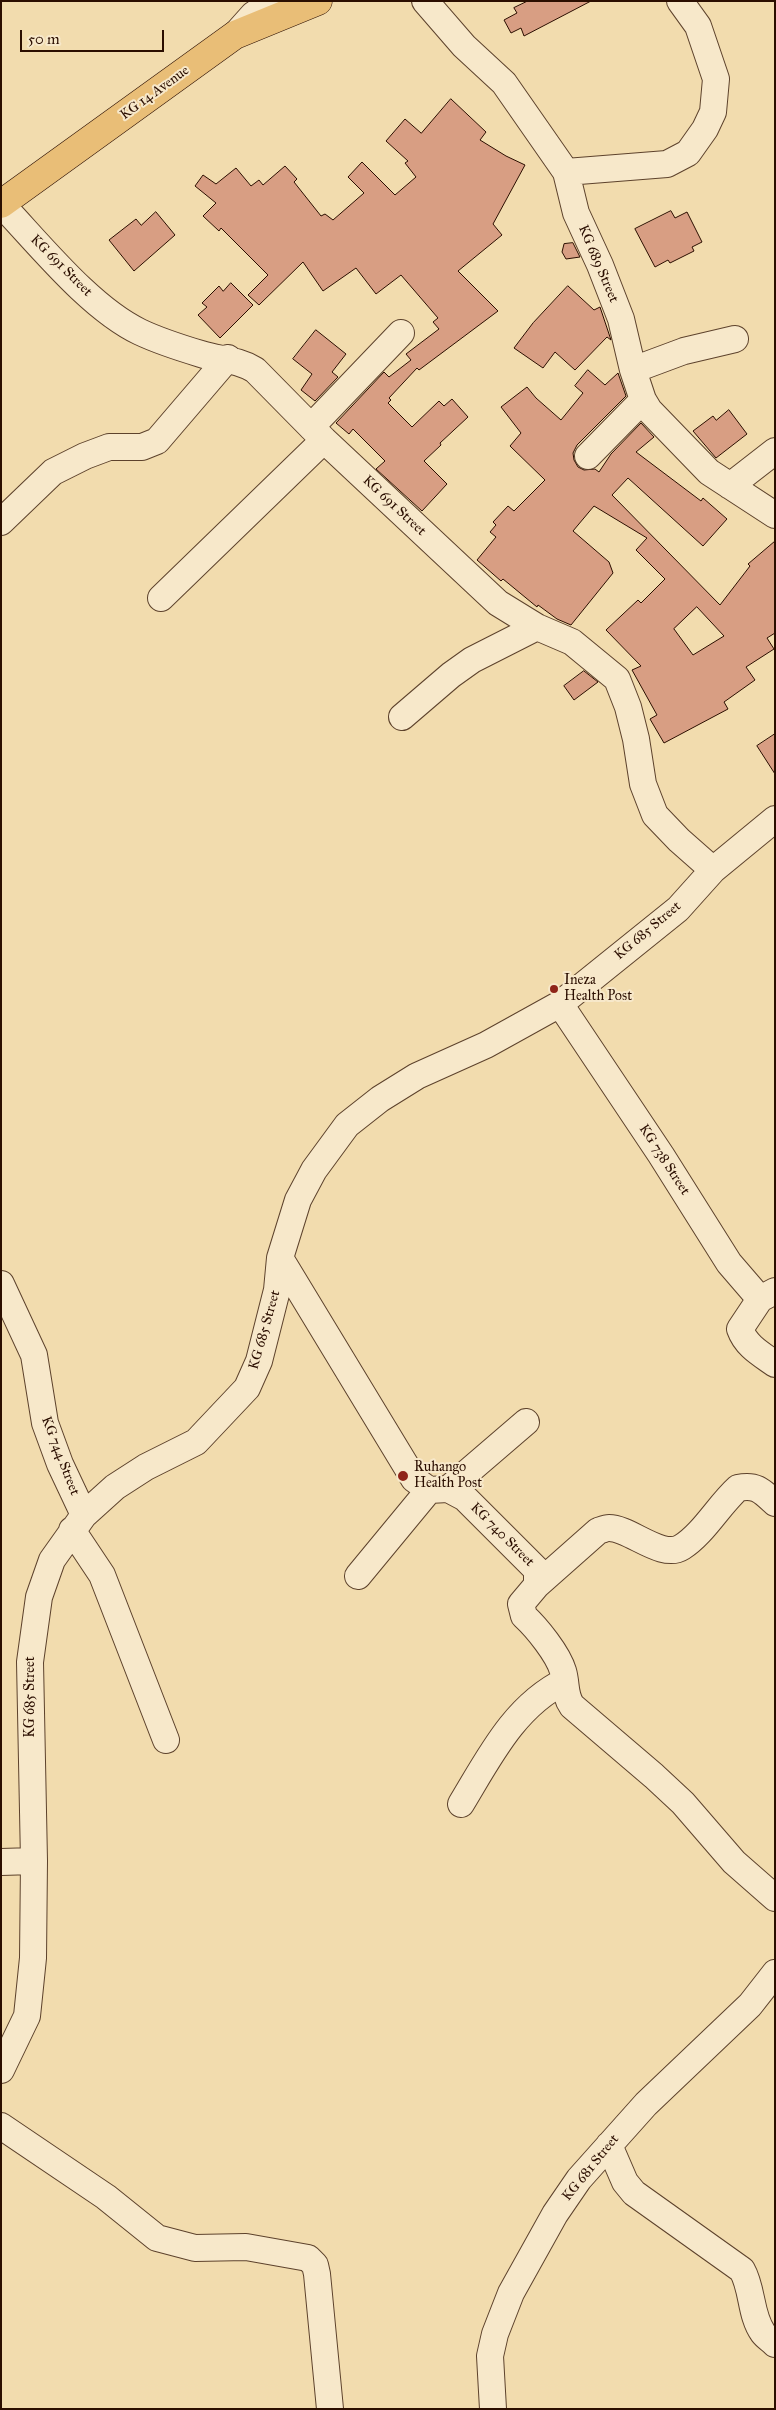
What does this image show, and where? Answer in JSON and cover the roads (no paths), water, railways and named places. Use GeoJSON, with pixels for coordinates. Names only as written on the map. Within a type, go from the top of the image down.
{"type":"FeatureCollection","features":[{"type":"Feature","properties":{"kind":"main road","name":"KG 14 Avenue"},"geometry":{"type":"LineString","coordinates":[[1,204],[236,35],[318,1]]}},
{"type":"Feature","properties":{"kind":"street"},"geometry":{"type":"LineString","coordinates":[[236,35],[253,15],[272,1]]}},
{"type":"Feature","properties":{"kind":"street","name":"KG 689 Street"},"geometry":{"type":"LineString","coordinates":[[425,1],[464,46],[504,84],[566,172],[576,213],[600,265],[621,319],[632,370],[643,400],[649,410],[709,472],[775,516]]}},
{"type":"Feature","properties":{"kind":"street"},"geometry":{"type":"LineString","coordinates":[[566,172],[667,164],[688,153],[705,129],[714,112],[716,79],[698,26],[680,1]]}},
{"type":"Feature","properties":{"kind":"street","name":"KG 691 Street"},"geometry":{"type":"LineString","coordinates":[[1,204],[82,288],[110,314],[140,332],[203,354],[243,362],[255,370],[318,433],[498,603],[536,627],[572,642],[617,679],[628,707],[636,739],[643,784],[655,816],[713,870]]}},
{"type":"Feature","properties":{"kind":"street"},"geometry":{"type":"LineString","coordinates":[[162,598],[318,433],[401,333]]}},
{"type":"Feature","properties":{"kind":"street"},"geometry":{"type":"LineString","coordinates":[[632,370],[684,351],[735,339]]}},
{"type":"Feature","properties":{"kind":"street"},"geometry":{"type":"LineString","coordinates":[[1,522],[53,472],[85,456],[109,448],[142,447],[157,441],[228,358]]}},
{"type":"Feature","properties":{"kind":"street"},"geometry":{"type":"LineString","coordinates":[[588,456],[643,400]]}},
{"type":"Feature","properties":{"kind":"street"},"geometry":{"type":"LineString","coordinates":[[730,486],[775,451]]}},
{"type":"Feature","properties":{"kind":"street"},"geometry":{"type":"LineString","coordinates":[[402,717],[451,674],[472,660],[536,627]]}},
{"type":"Feature","properties":{"kind":"street","name":"KG 685 Street"},"geometry":{"type":"LineString","coordinates":[[1,2070],[27,2016],[33,1958],[34,1861],[30,1662],[39,1597],[52,1560],[78,1522],[115,1487],[196,1442],[247,1388],[259,1361],[277,1290],[280,1258],[298,1200],[314,1170],[347,1125],[380,1099],[417,1076],[486,1045],[560,1004],[678,909],[713,870],[775,819]]}},
{"type":"Feature","properties":{"kind":"street","name":"KG 738 Street"},"geometry":{"type":"LineString","coordinates":[[560,1004],[661,1155],[729,1263],[767,1295]]}},
{"type":"Feature","properties":{"kind":"street","name":"KG 740 Street"},"geometry":{"type":"LineString","coordinates":[[280,1258],[414,1479],[438,1490],[465,1498],[537,1570],[537,1585],[522,1604],[522,1610],[524,1616],[557,1657],[565,1681],[566,1694],[572,1706],[683,1803],[734,1862],[775,1898]]}},
{"type":"Feature","properties":{"kind":"street","name":"KG 744 Street"},"geometry":{"type":"LineString","coordinates":[[1,1284],[34,1355],[45,1423],[78,1522],[102,1575],[166,1740]]}},
{"type":"Feature","properties":{"kind":"street"},"geometry":{"type":"LineString","coordinates":[[767,1295],[740,1329],[743,1338],[750,1346],[775,1364]]}},
{"type":"Feature","properties":{"kind":"street"},"geometry":{"type":"LineString","coordinates":[[358,1576],[438,1490],[526,1422]]}},
{"type":"Feature","properties":{"kind":"street"},"geometry":{"type":"LineString","coordinates":[[537,1585],[598,1531],[609,1527],[661,1548],[675,1550],[688,1542],[738,1488],[753,1486],[761,1490],[775,1503]]}},
{"type":"Feature","properties":{"kind":"street"},"geometry":{"type":"LineString","coordinates":[[461,1804],[502,1735],[538,1697],[565,1681]]}},
{"type":"Feature","properties":{"kind":"street"},"geometry":{"type":"LineString","coordinates":[[1,1862],[34,1861]]}},
{"type":"Feature","properties":{"kind":"street","name":"KG 681 Street"},"geometry":{"type":"LineString","coordinates":[[493,2409],[490,2356],[495,2334],[511,2293],[555,2214],[579,2178],[608,2145],[646,2104],[750,2005],[775,1972]]}},
{"type":"Feature","properties":{"kind":"street"},"geometry":{"type":"LineString","coordinates":[[1,2126],[106,2197],[157,2238],[195,2248],[246,2247],[308,2258],[316,2265],[330,2409]]}},
{"type":"Feature","properties":{"kind":"street"},"geometry":{"type":"LineString","coordinates":[[608,2145],[626,2182],[634,2193],[742,2270],[749,2282],[753,2306],[763,2333],[775,2344]]}},
{"type":"Feature","properties":{"kind":"place","name":"Ineza Health Post"},"geometry":{"type":"Point","coordinates":[554,989]}},
{"type":"Feature","properties":{"kind":"place","name":"Ruhango Health Post"},"geometry":{"type":"Point","coordinates":[403,1476]}}]}
